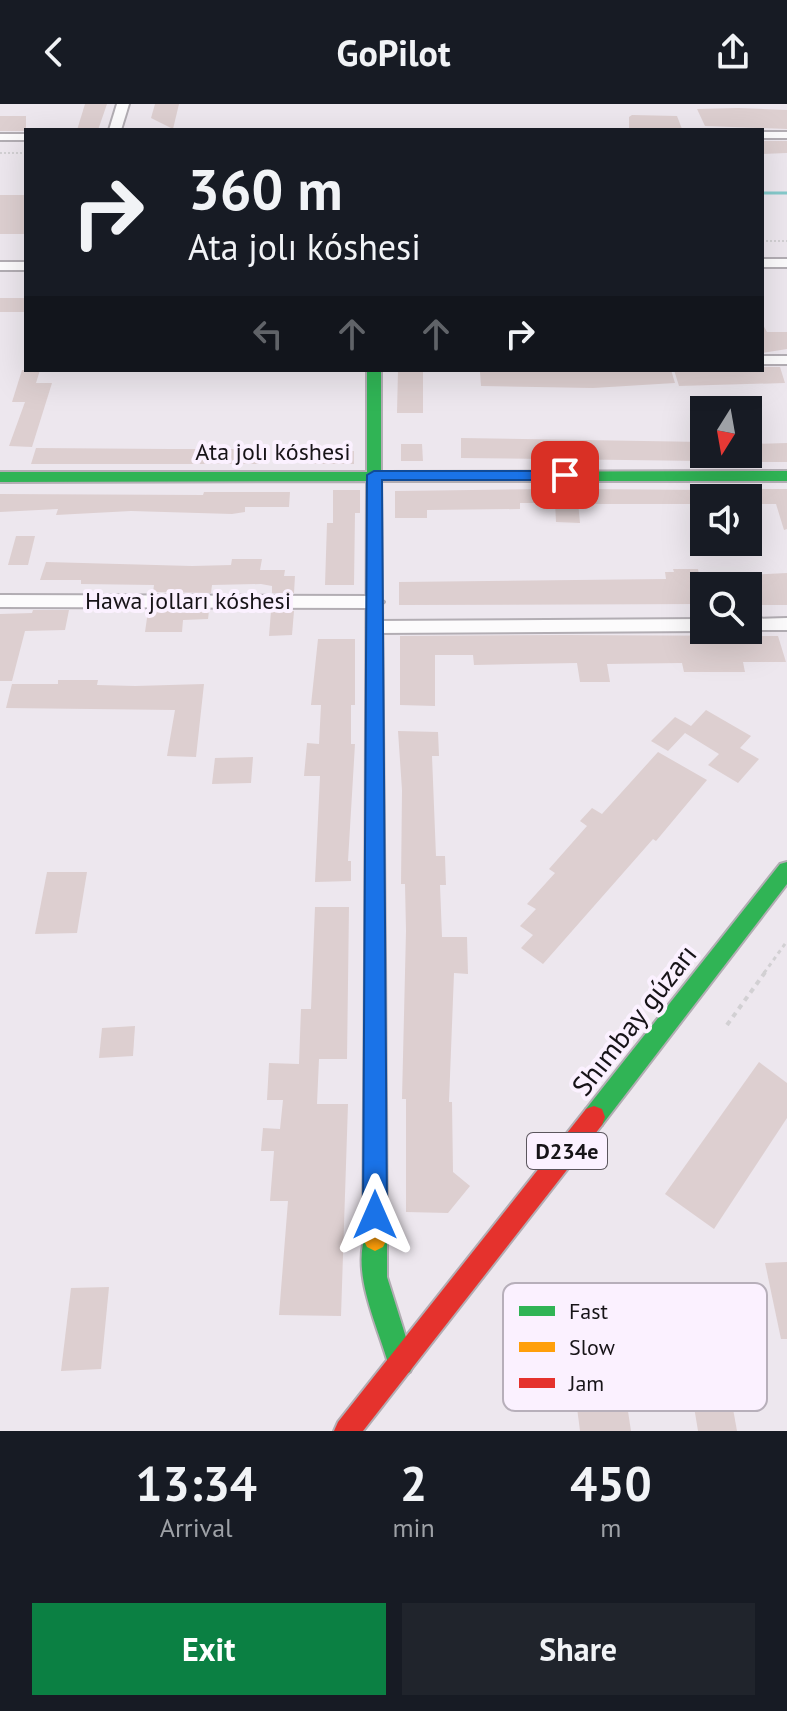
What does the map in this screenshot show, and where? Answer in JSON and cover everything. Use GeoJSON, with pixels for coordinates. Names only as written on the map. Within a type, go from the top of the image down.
{"type":"FeatureCollection","features":[{"type":"Feature","properties":{"kind":"street"},"geometry":{"type":"LineString","coordinates":[[116,128],[123,104]]}},
{"type":"Feature","properties":{"kind":"street"},"geometry":{"type":"LineString","coordinates":[[127,128],[133,104]]}},
{"type":"Feature","properties":{"kind":"street"},"geometry":{"type":"LineString","coordinates":[[764,135],[787,135]]}},
{"type":"Feature","properties":{"kind":"street"},"geometry":{"type":"LineString","coordinates":[[0,137],[24,137]]}},
{"type":"Feature","properties":{"kind":"street"},"geometry":{"type":"LineString","coordinates":[[764,263],[787,263]]}},
{"type":"Feature","properties":{"kind":"street"},"geometry":{"type":"LineString","coordinates":[[0,266],[24,266]]}},
{"type":"Feature","properties":{"kind":"street"},"geometry":{"type":"LineString","coordinates":[[764,360],[787,360]]}},
{"type":"Feature","properties":{"kind":"street"},"geometry":{"type":"LineString","coordinates":[[374,372],[375,1277],[401,1363]]}},
{"type":"Feature","properties":{"kind":"street","name":"Ata jolı kóshesi"},"geometry":{"type":"LineString","coordinates":[[0,477],[787,476]]}},
{"type":"Feature","properties":{"kind":"street","name":"Hawa jolları kóshesi"},"geometry":{"type":"LineString","coordinates":[[0,601],[375,602]]}},
{"type":"Feature","properties":{"kind":"street"},"geometry":{"type":"LineString","coordinates":[[762,625],[787,624]]}},
{"type":"Feature","properties":{"kind":"street"},"geometry":{"type":"LineString","coordinates":[[376,627],[690,625]]}},
{"type":"Feature","properties":{"kind":"street","name":"Shımbay gúzarı"},"geometry":{"type":"LineString","coordinates":[[347,1431],[787,870]]}},
{"type":"Feature","properties":{"kind":"path"},"geometry":{"type":"LineString","coordinates":[[0,153],[24,153]]}},
{"type":"Feature","properties":{"kind":"path"},"geometry":{"type":"LineString","coordinates":[[764,241],[787,241]]}},
{"type":"Feature","properties":{"kind":"path"},"geometry":{"type":"LineString","coordinates":[[727,1025],[787,941]]}},
{"type":"Feature","properties":{"kind":"building"},"geometry":{"type":"Polygon","coordinates":[[[85,104],[107,104],[99,128],[78,128],[85,104]]]}},
{"type":"Feature","properties":{"kind":"building"},"geometry":{"type":"Polygon","coordinates":[[[155,104],[179,104],[173,128],[151,118],[155,104]]]}},
{"type":"Feature","properties":{"kind":"building"},"geometry":{"type":"Polygon","coordinates":[[[697,109],[787,110],[787,129],[705,126],[697,109]]]}},
{"type":"Feature","properties":{"kind":"building"},"geometry":{"type":"Polygon","coordinates":[[[0,116],[26,116],[24,131],[0,131],[0,116]]]}},
{"type":"Feature","properties":{"kind":"building"},"geometry":{"type":"Polygon","coordinates":[[[677,116],[682,128],[629,128],[629,117],[677,116]]]}},
{"type":"Feature","properties":{"kind":"building"},"geometry":{"type":"Polygon","coordinates":[[[764,141],[787,141],[787,153],[764,154],[764,141]]]}},
{"type":"Feature","properties":{"kind":"building"},"geometry":{"type":"Polygon","coordinates":[[[0,195],[24,195],[24,234],[0,234],[0,195]]]}},
{"type":"Feature","properties":{"kind":"building"},"geometry":{"type":"Polygon","coordinates":[[[0,298],[24,298],[24,312],[0,312],[0,298]]]}},
{"type":"Feature","properties":{"kind":"building"},"geometry":{"type":"Polygon","coordinates":[[[764,327],[767,332],[787,332],[787,349],[764,353],[764,327]]]}},
{"type":"Feature","properties":{"kind":"building"},"geometry":{"type":"Polygon","coordinates":[[[764,367],[780,367],[785,383],[679,386],[675,372],[764,372],[764,367]]]}},
{"type":"Feature","properties":{"kind":"building"},"geometry":{"type":"Polygon","coordinates":[[[22,370],[39,372],[36,383],[52,383],[32,447],[9,446],[25,402],[12,402],[22,370]]]}},
{"type":"Feature","properties":{"kind":"building"},"geometry":{"type":"Polygon","coordinates":[[[398,372],[423,372],[423,413],[397,413],[398,372]]]}},
{"type":"Feature","properties":{"kind":"building"},"geometry":{"type":"Polygon","coordinates":[[[480,372],[672,372],[675,383],[593,388],[481,386],[480,372]]]}},
{"type":"Feature","properties":{"kind":"building"},"geometry":{"type":"Polygon","coordinates":[[[461,438],[690,442],[690,461],[461,458],[461,438]]]}},
{"type":"Feature","properties":{"kind":"building"},"geometry":{"type":"Polygon","coordinates":[[[787,443],[787,462],[762,462],[762,444],[787,443]]]}},
{"type":"Feature","properties":{"kind":"building"},"geometry":{"type":"Polygon","coordinates":[[[401,444],[422,444],[423,461],[401,461],[401,444]]]}},
{"type":"Feature","properties":{"kind":"building"},"geometry":{"type":"Polygon","coordinates":[[[36,448],[267,449],[265,464],[31,464],[36,448]]]}},
{"type":"Feature","properties":{"kind":"building"},"geometry":{"type":"Polygon","coordinates":[[[313,451],[354,451],[354,464],[312,464],[313,451]]]}},
{"type":"Feature","properties":{"kind":"building"},"geometry":{"type":"Polygon","coordinates":[[[552,489],[554,503],[520,503],[520,509],[427,510],[427,518],[395,518],[395,491],[552,489]]]}},
{"type":"Feature","properties":{"kind":"building"},"geometry":{"type":"Polygon","coordinates":[[[580,489],[690,490],[690,504],[581,504],[580,489]]]}},
{"type":"Feature","properties":{"kind":"building"},"geometry":{"type":"Polygon","coordinates":[[[762,489],[787,489],[787,529],[784,530],[776,504],[762,504],[762,489]]]}},
{"type":"Feature","properties":{"kind":"building"},"geometry":{"type":"Polygon","coordinates":[[[333,490],[360,490],[360,513],[355,513],[354,585],[325,585],[327,523],[333,523],[333,490]]]}},
{"type":"Feature","properties":{"kind":"building"},"geometry":{"type":"Polygon","coordinates":[[[204,492],[290,492],[289,507],[245,507],[245,512],[232,514],[131,511],[56,515],[58,509],[0,512],[0,494],[203,495],[204,492]]]}},
{"type":"Feature","properties":{"kind":"building"},"geometry":{"type":"Polygon","coordinates":[[[555,502],[578,502],[580,523],[556,522],[555,502]]]}},
{"type":"Feature","properties":{"kind":"building"},"geometry":{"type":"Polygon","coordinates":[[[16,536],[35,536],[28,565],[8,565],[16,536]]]}},
{"type":"Feature","properties":{"kind":"building"},"geometry":{"type":"Polygon","coordinates":[[[232,559],[262,559],[260,570],[285,570],[284,576],[295,576],[294,593],[272,593],[272,586],[261,584],[212,585],[211,593],[153,592],[154,585],[40,580],[46,562],[192,566],[231,565],[232,559]]]}},
{"type":"Feature","properties":{"kind":"building"},"geometry":{"type":"Polygon","coordinates":[[[673,569],[698,569],[698,572],[690,572],[690,604],[399,605],[399,582],[666,579],[665,572],[674,572],[673,569]]]}},
{"type":"Feature","properties":{"kind":"building"},"geometry":{"type":"Polygon","coordinates":[[[787,573],[787,605],[762,605],[762,574],[787,573]]]}},
{"type":"Feature","properties":{"kind":"building"},"geometry":{"type":"Polygon","coordinates":[[[33,610],[69,610],[65,630],[25,631],[12,681],[0,681],[0,614],[32,613],[33,610]]]}},
{"type":"Feature","properties":{"kind":"building"},"geometry":{"type":"Polygon","coordinates":[[[148,611],[209,611],[208,619],[183,620],[182,632],[145,632],[148,611]]]}},
{"type":"Feature","properties":{"kind":"building"},"geometry":{"type":"Polygon","coordinates":[[[271,611],[294,611],[292,635],[269,636],[271,611]]]}},
{"type":"Feature","properties":{"kind":"building"},"geometry":{"type":"Polygon","coordinates":[[[400,636],[690,636],[690,644],[762,644],[762,636],[778,636],[786,662],[743,662],[745,672],[684,672],[682,663],[607,664],[610,682],[580,682],[577,663],[474,665],[473,655],[435,655],[435,706],[400,705],[400,636]]]}},
{"type":"Feature","properties":{"kind":"building"},"geometry":{"type":"Polygon","coordinates":[[[318,639],[355,639],[355,705],[351,705],[351,744],[355,744],[348,861],[351,861],[351,881],[315,882],[320,776],[304,776],[307,743],[319,744],[321,705],[311,705],[318,639]]]}},
{"type":"Feature","properties":{"kind":"building"},"geometry":{"type":"Polygon","coordinates":[[[58,680],[98,680],[97,685],[204,684],[196,757],[167,756],[175,710],[6,708],[12,684],[58,684],[58,680]]]}},
{"type":"Feature","properties":{"kind":"building"},"geometry":{"type":"Polygon","coordinates":[[[706,710],[751,736],[740,748],[759,759],[738,783],[708,765],[719,754],[685,733],[668,751],[651,741],[675,717],[691,726],[706,710]]]}},
{"type":"Feature","properties":{"kind":"building"},"geometry":{"type":"Polygon","coordinates":[[[398,731],[438,732],[439,756],[432,756],[436,856],[445,856],[446,885],[440,885],[442,937],[467,937],[468,974],[454,973],[449,1102],[452,1102],[453,1172],[470,1186],[448,1213],[406,1212],[406,1099],[402,1099],[406,931],[405,884],[401,884],[402,790],[398,731]]]}},
{"type":"Feature","properties":{"kind":"building"},"geometry":{"type":"Polygon","coordinates":[[[658,752],[707,780],[656,841],[653,839],[543,964],[521,948],[533,935],[520,926],[536,909],[527,904],[555,873],[549,869],[587,826],[580,821],[592,808],[602,814],[658,752]]]}},
{"type":"Feature","properties":{"kind":"building"},"geometry":{"type":"Polygon","coordinates":[[[253,757],[251,783],[212,784],[215,758],[253,757]]]}},
{"type":"Feature","properties":{"kind":"building"},"geometry":{"type":"Polygon","coordinates":[[[47,872],[87,872],[77,933],[35,934],[47,872]]]}},
{"type":"Feature","properties":{"kind":"building"},"geometry":{"type":"Polygon","coordinates":[[[315,907],[349,907],[347,1059],[319,1059],[317,1104],[348,1104],[341,1316],[279,1315],[288,1201],[270,1201],[274,1151],[261,1151],[263,1128],[280,1129],[283,1100],[267,1100],[269,1063],[299,1064],[301,1009],[311,1009],[315,907]]]}},
{"type":"Feature","properties":{"kind":"building"},"geometry":{"type":"Polygon","coordinates":[[[135,1026],[133,1056],[99,1058],[102,1028],[135,1026]]]}},
{"type":"Feature","properties":{"kind":"building"},"geometry":{"type":"Polygon","coordinates":[[[759,1062],[787,1083],[787,1118],[714,1229],[665,1194],[759,1062]]]}},
{"type":"Feature","properties":{"kind":"building"},"geometry":{"type":"Polygon","coordinates":[[[787,1262],[787,1339],[781,1339],[765,1263],[787,1262]]]}},
{"type":"Feature","properties":{"kind":"building"},"geometry":{"type":"Polygon","coordinates":[[[109,1287],[101,1369],[61,1371],[71,1288],[109,1287]]]}},
{"type":"Feature","properties":{"kind":"building"},"geometry":{"type":"Polygon","coordinates":[[[577,1411],[628,1411],[631,1431],[580,1431],[577,1411]]]}},
{"type":"Feature","properties":{"kind":"building"},"geometry":{"type":"Polygon","coordinates":[[[695,1411],[733,1411],[737,1431],[698,1431],[695,1411]]]}},
{"type":"Feature","properties":{"kind":"waterway"},"geometry":{"type":"LineString","coordinates":[[764,193],[787,193]]}},
{"type":"Feature","properties":{"kind":"traffic: fast"},"geometry":{"type":"LineString","coordinates":[[374,372],[375,960]]}},
{"type":"Feature","properties":{"kind":"traffic: fast"},"geometry":{"type":"LineString","coordinates":[[0,477],[787,476]]}},
{"type":"Feature","properties":{"kind":"traffic: fast"},"geometry":{"type":"LineString","coordinates":[[594,1117],[787,870]]}},
{"type":"Feature","properties":{"kind":"traffic: fast"},"geometry":{"type":"LineString","coordinates":[[375,1239],[375,1277],[401,1363]]}},
{"type":"Feature","properties":{"kind":"traffic: slow"},"geometry":{"type":"LineString","coordinates":[[375,960],[375,1239]]}},
{"type":"Feature","properties":{"kind":"traffic: jam"},"geometry":{"type":"LineString","coordinates":[[347,1431],[594,1117]]}},
{"type":"Feature","properties":{"kind":"route"},"geometry":{"type":"LineString","coordinates":[[375,1215],[374,475],[565,475]]}}]}
